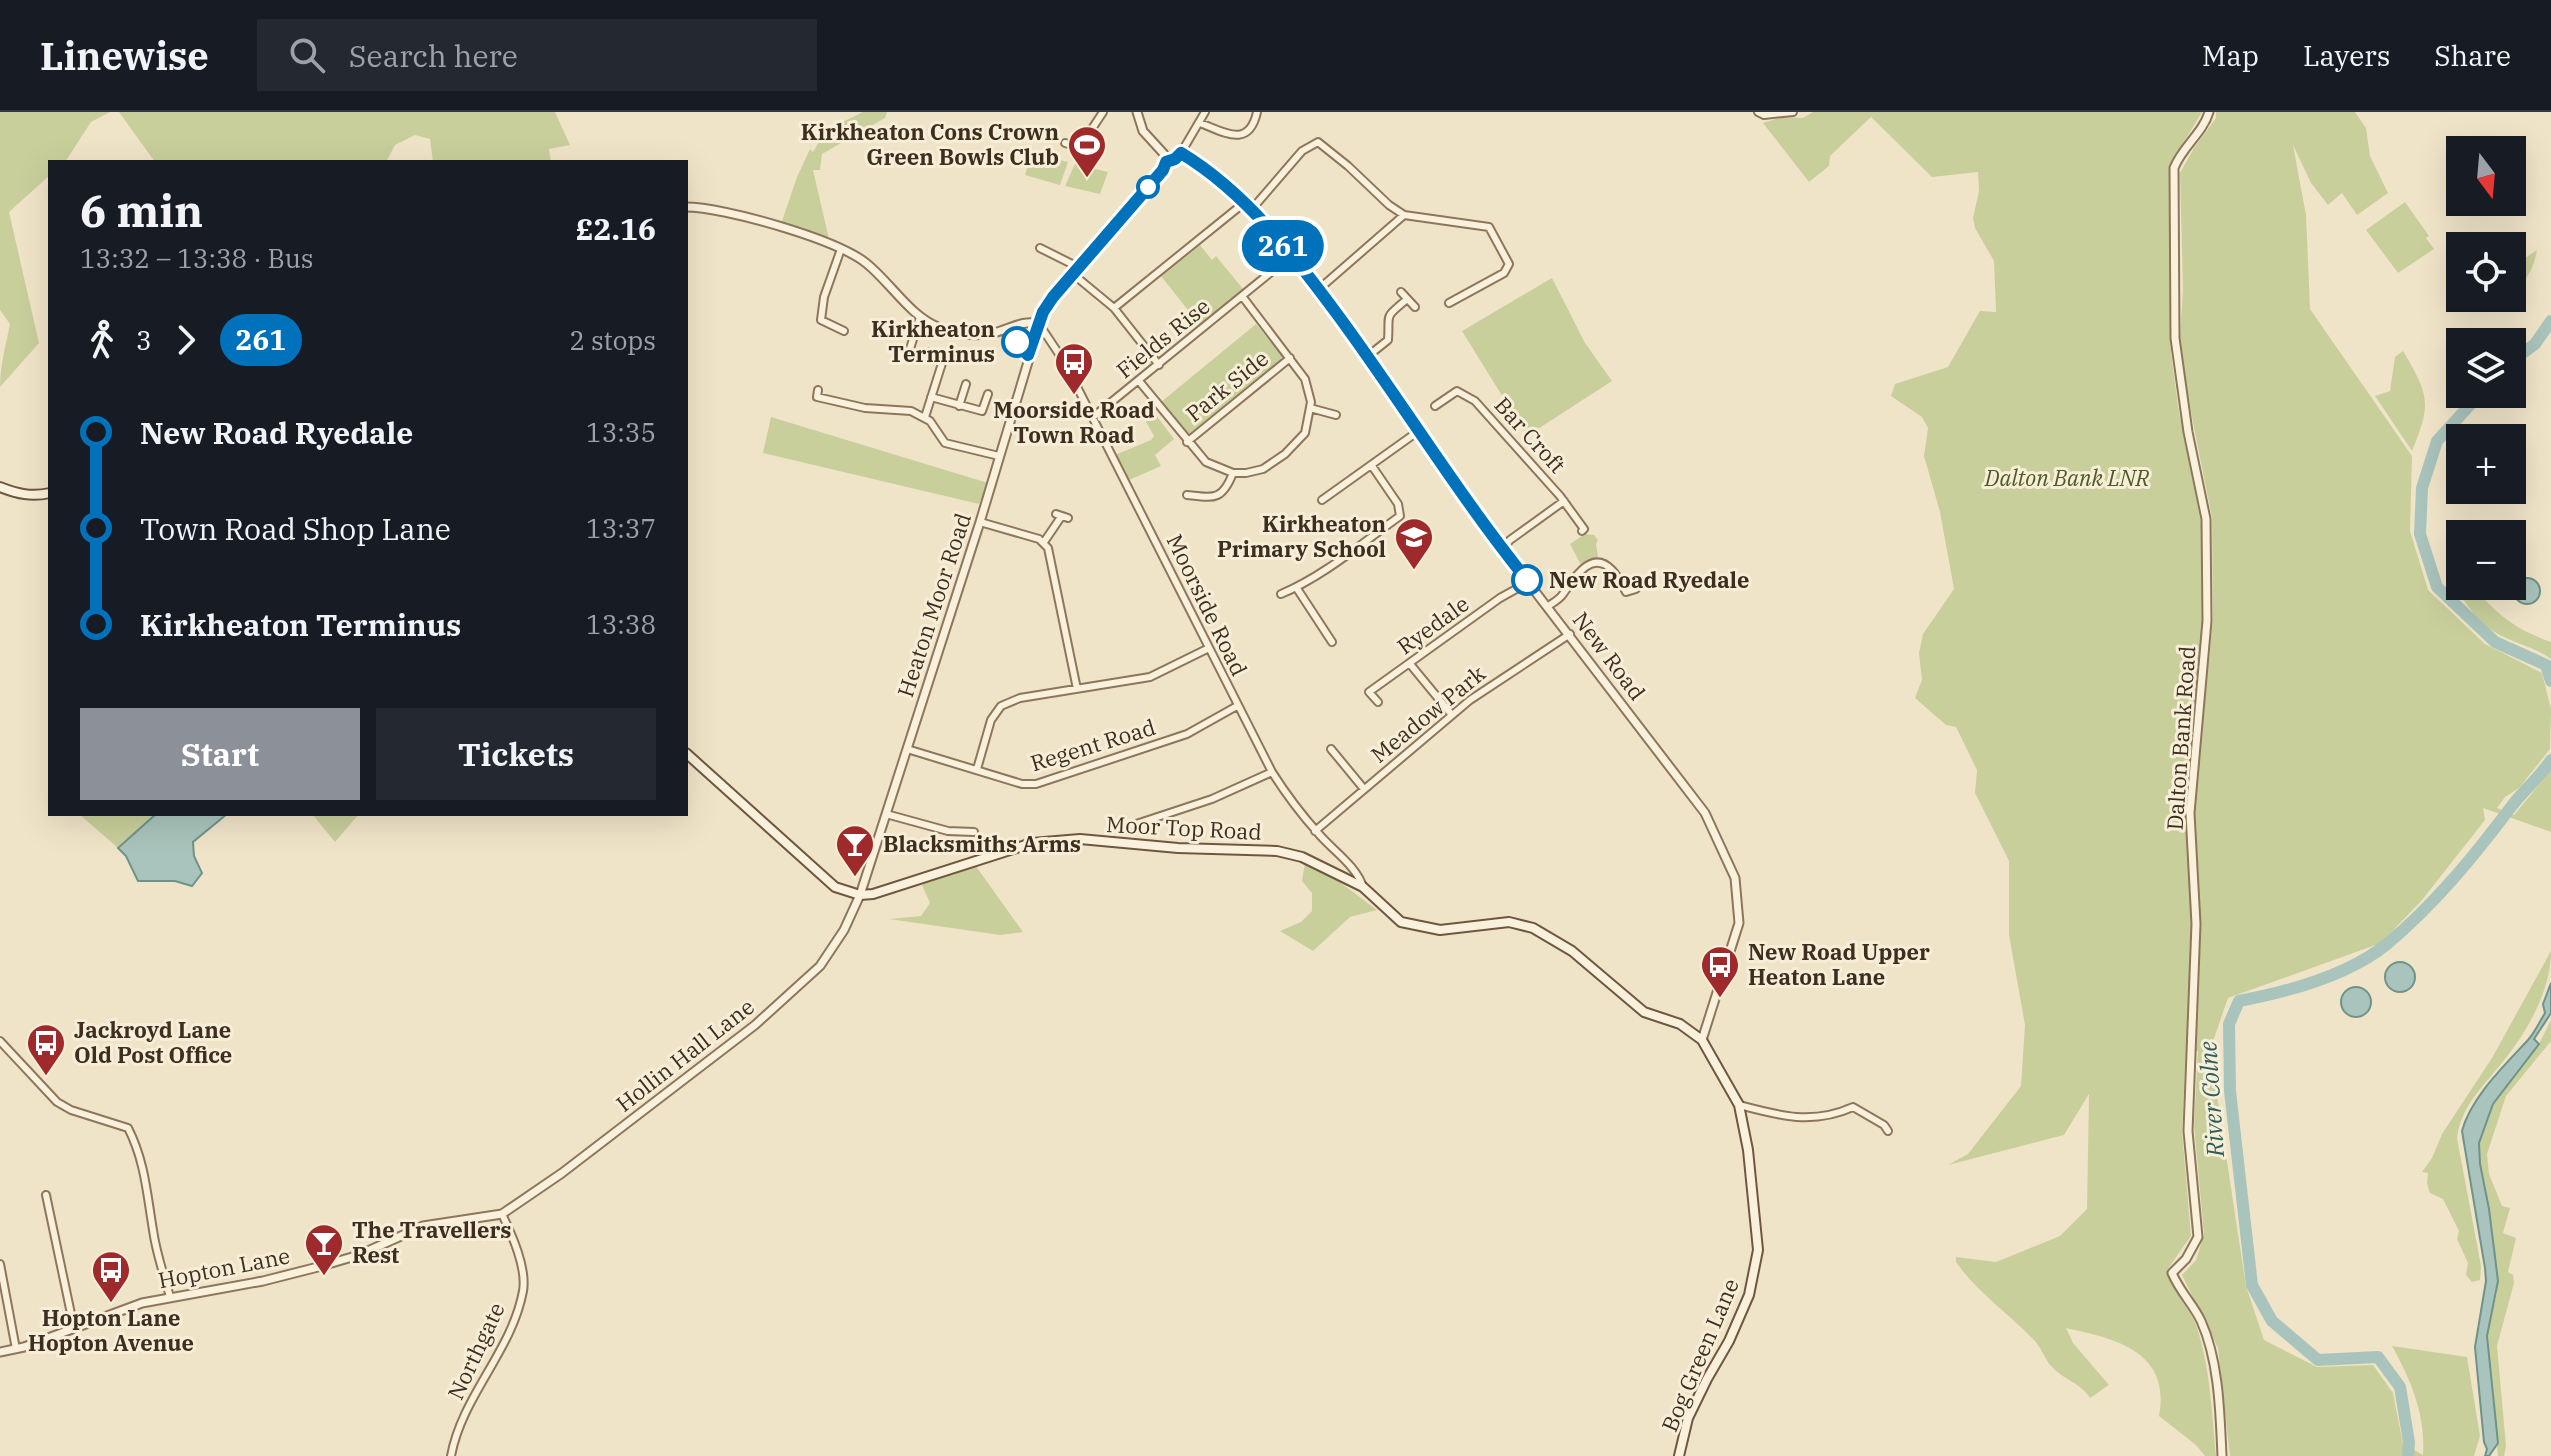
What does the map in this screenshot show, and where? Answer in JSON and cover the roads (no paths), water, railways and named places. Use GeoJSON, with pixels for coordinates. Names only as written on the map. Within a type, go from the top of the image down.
{"type":"FeatureCollection","features":[{"type":"Feature","properties":{"kind":"main road"},"geometry":{"type":"LineString","coordinates":[[0,487],[34,496],[48,493]]}},
{"type":"Feature","properties":{"kind":"main road"},"geometry":{"type":"LineString","coordinates":[[688,755],[835,887],[860,895]]}},
{"type":"Feature","properties":{"kind":"main road","name":"Moor Top Road"},"geometry":{"type":"LineString","coordinates":[[860,895],[873,894],[1032,843],[1066,840],[1277,851],[1302,857],[1363,887],[1401,922],[1440,930],[1509,922],[1533,928],[1572,951],[1644,1012],[1680,1024],[1702,1040]]}},
{"type":"Feature","properties":{"kind":"main road","name":"Bog Green Lane"},"geometry":{"type":"LineString","coordinates":[[1679,1456],[1688,1418],[1729,1341],[1749,1295],[1758,1250],[1748,1150],[1739,1105],[1702,1040]]}},
{"type":"Feature","properties":{"kind":"street"},"geometry":{"type":"LineString","coordinates":[[1065,143],[1080,147],[1103,112]]}},
{"type":"Feature","properties":{"kind":"street"},"geometry":{"type":"LineString","coordinates":[[1137,112],[1143,131],[1164,154],[1166,162],[1181,153],[1205,112]]}},
{"type":"Feature","properties":{"kind":"street"},"geometry":{"type":"LineString","coordinates":[[1200,123],[1235,136],[1241,135],[1252,127],[1257,112]]}},
{"type":"Feature","properties":{"kind":"street"},"geometry":{"type":"LineString","coordinates":[[1758,112],[1764,115],[1793,112]]}},
{"type":"Feature","properties":{"kind":"street","name":"Dalton Bank Road"},"geometry":{"type":"LineString","coordinates":[[2209,112],[2174,168],[2175,338],[2188,432],[2206,519],[2207,621],[2190,813],[2196,924],[2188,1131],[2198,1237],[2186,1259],[2172,1273],[2179,1291],[2200,1319],[2211,1351],[2222,1456]]}},
{"type":"Feature","properties":{"kind":"street"},"geometry":{"type":"LineString","coordinates":[[1252,209],[1302,151],[1318,142],[1404,215],[1489,227],[1509,264],[1504,273],[1452,301],[1451,291]]}},
{"type":"Feature","properties":{"kind":"street","name":"New Road"},"geometry":{"type":"LineString","coordinates":[[1181,153],[1252,209],[1319,289],[1503,548],[1705,813],[1735,878],[1739,923],[1702,1040]]}},
{"type":"Feature","properties":{"kind":"street","name":"Heaton Moor Road"},"geometry":{"type":"LineString","coordinates":[[860,895],[980,522],[1043,312],[1163,170],[1166,162]]}},
{"type":"Feature","properties":{"kind":"street"},"geometry":{"type":"LineString","coordinates":[[1114,308],[1244,203]]}},
{"type":"Feature","properties":{"kind":"street"},"geometry":{"type":"LineString","coordinates":[[688,207],[712,207],[841,249],[863,260],[920,317],[940,328],[965,334],[986,334],[1030,321],[1039,324]]}},
{"type":"Feature","properties":{"kind":"street"},"geometry":{"type":"LineString","coordinates":[[1319,289],[1404,215]]}},
{"type":"Feature","properties":{"kind":"street"},"geometry":{"type":"LineString","coordinates":[[1040,248],[1080,268]]}},
{"type":"Feature","properties":{"kind":"street"},"geometry":{"type":"LineString","coordinates":[[841,249],[824,297],[821,320],[844,331]]}},
{"type":"Feature","properties":{"kind":"street","name":"Fields Rise"},"geometry":{"type":"LineString","coordinates":[[1093,417],[1292,255]]}},
{"type":"Feature","properties":{"kind":"street"},"geometry":{"type":"LineString","coordinates":[[1074,275],[1114,308],[1159,365]]}},
{"type":"Feature","properties":{"kind":"street"},"geometry":{"type":"LineString","coordinates":[[1401,292],[1415,307]]}},
{"type":"Feature","properties":{"kind":"street"},"geometry":{"type":"LineString","coordinates":[[1139,381],[1206,462],[1233,473],[1263,469],[1285,454],[1305,433],[1311,402],[1305,379],[1242,296]]}},
{"type":"Feature","properties":{"kind":"street"},"geometry":{"type":"LineString","coordinates":[[1368,356],[1388,340],[1386,320],[1406,300]]}},
{"type":"Feature","properties":{"kind":"street"},"geometry":{"type":"LineString","coordinates":[[909,352],[920,317]]}},
{"type":"Feature","properties":{"kind":"street","name":"Moorside Road"},"geometry":{"type":"LineString","coordinates":[[1039,324],[1065,363],[1272,772],[1315,831],[1355,872],[1363,887]]}},
{"type":"Feature","properties":{"kind":"street"},"geometry":{"type":"LineString","coordinates":[[1007,329],[1028,355]]}},
{"type":"Feature","properties":{"kind":"street"},"geometry":{"type":"LineString","coordinates":[[925,417],[944,357],[930,352]]}},
{"type":"Feature","properties":{"kind":"street","name":"Park Side"},"geometry":{"type":"LineString","coordinates":[[1187,442],[1290,358]]}},
{"type":"Feature","properties":{"kind":"street"},"geometry":{"type":"LineString","coordinates":[[959,406],[966,384]]}},
{"type":"Feature","properties":{"kind":"street"},"geometry":{"type":"LineString","coordinates":[[818,390],[817,397],[865,408],[911,411],[930,421],[945,443],[999,456]]}},
{"type":"Feature","properties":{"kind":"street","name":"Bar Croft"},"geometry":{"type":"LineString","coordinates":[[1435,406],[1457,391],[1475,401],[1564,501],[1584,529],[1582,531]]}},
{"type":"Feature","properties":{"kind":"street"},"geometry":{"type":"LineString","coordinates":[[931,397],[982,411],[988,394]]}},
{"type":"Feature","properties":{"kind":"street"},"geometry":{"type":"LineString","coordinates":[[1310,408],[1336,415]]}},
{"type":"Feature","properties":{"kind":"street"},"geometry":{"type":"LineString","coordinates":[[1322,500],[1420,430]]}},
{"type":"Feature","properties":{"kind":"street"},"geometry":{"type":"LineString","coordinates":[[1281,594],[1400,516],[1398,504],[1372,466]]}},
{"type":"Feature","properties":{"kind":"street"},"geometry":{"type":"LineString","coordinates":[[1187,495],[1213,498],[1222,493],[1233,473]]}},
{"type":"Feature","properties":{"kind":"street"},"geometry":{"type":"LineString","coordinates":[[1503,548],[1564,501]]}},
{"type":"Feature","properties":{"kind":"street"},"geometry":{"type":"LineString","coordinates":[[1044,542],[1062,516]]}},
{"type":"Feature","properties":{"kind":"street"},"geometry":{"type":"LineString","coordinates":[[980,522],[1044,542],[1048,548],[1077,689]]}},
{"type":"Feature","properties":{"kind":"street"},"geometry":{"type":"LineString","coordinates":[[1548,606],[1564,593],[1575,576],[1595,563],[1612,569],[1626,595],[1636,589]]}},
{"type":"Feature","properties":{"kind":"street","name":"Ryedale"},"geometry":{"type":"LineString","coordinates":[[1378,702],[1369,692],[1500,598],[1529,582]]}},
{"type":"Feature","properties":{"kind":"street"},"geometry":{"type":"LineString","coordinates":[[1296,587],[1332,642]]}},
{"type":"Feature","properties":{"kind":"street","name":"Meadow Park"},"geometry":{"type":"LineString","coordinates":[[1315,831],[1452,715],[1514,669],[1570,634]]}},
{"type":"Feature","properties":{"kind":"street"},"geometry":{"type":"LineString","coordinates":[[977,769],[991,720],[1001,706],[1020,698],[1150,677],[1209,648]]}},
{"type":"Feature","properties":{"kind":"street"},"geometry":{"type":"LineString","coordinates":[[1410,664],[1452,715]]}},
{"type":"Feature","properties":{"kind":"street","name":"Regent Road"},"geometry":{"type":"LineString","coordinates":[[907,749],[1022,784],[1036,784],[1187,734],[1237,706]]}},
{"type":"Feature","properties":{"kind":"street"},"geometry":{"type":"LineString","coordinates":[[1331,749],[1364,789]]}},
{"type":"Feature","properties":{"kind":"street"},"geometry":{"type":"LineString","coordinates":[[1121,829],[1212,799],[1272,772]]}},
{"type":"Feature","properties":{"kind":"street"},"geometry":{"type":"LineString","coordinates":[[886,814],[948,831],[974,832]]}},
{"type":"Feature","properties":{"kind":"street","name":"Hollin Hall Lane"},"geometry":{"type":"LineString","coordinates":[[502,1214],[562,1173],[755,1025],[820,966],[844,930],[860,895]]}},
{"type":"Feature","properties":{"kind":"street"},"geometry":{"type":"LineString","coordinates":[[0,1041],[57,1102],[71,1110],[128,1128],[139,1148],[153,1233],[170,1297]]}},
{"type":"Feature","properties":{"kind":"street"},"geometry":{"type":"LineString","coordinates":[[1739,1105],[1781,1117],[1814,1119],[1853,1107],[1884,1125],[1888,1131]]}},
{"type":"Feature","properties":{"kind":"street"},"geometry":{"type":"LineString","coordinates":[[46,1195],[74,1328]]}},
{"type":"Feature","properties":{"kind":"street","name":"Hopton Lane"},"geometry":{"type":"LineString","coordinates":[[0,1352],[142,1303],[263,1281],[359,1255],[423,1226],[502,1214]]}},
{"type":"Feature","properties":{"kind":"street","name":"Northgate"},"geometry":{"type":"LineString","coordinates":[[451,1456],[454,1441],[479,1386],[509,1333],[523,1289],[516,1245],[502,1214]]}},
{"type":"Feature","properties":{"kind":"street"},"geometry":{"type":"LineString","coordinates":[[0,1264],[16,1349]]}},
{"type":"Feature","properties":{"kind":"water"},"geometry":{"type":"Polygon","coordinates":[[[2526,578],[2532,579],[2539,586],[2539,596],[2532,603],[2518,600],[2526,600],[2526,578]]]}},
{"type":"Feature","properties":{"kind":"water"},"geometry":{"type":"Polygon","coordinates":[[[154,816],[225,816],[193,842],[194,856],[202,873],[192,886],[175,881],[138,881],[126,856],[118,848],[154,816]]]}},
{"type":"Feature","properties":{"kind":"water"},"geometry":{"type":"Polygon","coordinates":[[[2400,962],[2411,966],[2415,977],[2411,988],[2400,992],[2389,988],[2385,977],[2389,966],[2400,962]]]}},
{"type":"Feature","properties":{"kind":"water"},"geometry":{"type":"Polygon","coordinates":[[[2551,983],[2551,1013],[2534,1039],[2539,1044],[2493,1104],[2479,1143],[2498,1281],[2487,1336],[2498,1443],[2489,1456],[2485,1456],[2487,1449],[2475,1347],[2486,1281],[2462,1131],[2481,1094],[2535,1030],[2545,1013],[2543,1004],[2551,983]]]}},
{"type":"Feature","properties":{"kind":"water"},"geometry":{"type":"Polygon","coordinates":[[[2356,987],[2367,991],[2371,1002],[2367,1013],[2356,1017],[2345,1013],[2341,1002],[2345,991],[2356,987]]]}},
{"type":"Feature","properties":{"kind":"waterway","name":"River Colne"},"geometry":{"type":"LineString","coordinates":[[2526,351],[2535,344],[2551,321]]}},
{"type":"Feature","properties":{"kind":"waterway","name":"River Colne"},"geometry":{"type":"LineString","coordinates":[[2467,408],[2437,441],[2422,488],[2420,534],[2437,587],[2495,642],[2546,665],[2551,681]]}},
{"type":"Feature","properties":{"kind":"waterway","name":"River Colne"},"geometry":{"type":"LineString","coordinates":[[2546,665],[2551,662]]}},
{"type":"Feature","properties":{"kind":"waterway","name":"River Colne"},"geometry":{"type":"LineString","coordinates":[[2408,1456],[2409,1442],[2400,1387],[2378,1357],[2318,1360],[2272,1321],[2252,1285],[2230,1091],[2229,1024],[2239,1001],[2317,981],[2355,965],[2387,944],[2453,879],[2551,760]]}},
{"type":"Feature","properties":{"kind":"place","name":"Kirkheaton Cons Crown Green Bowls Club"},"geometry":{"type":"Point","coordinates":[1087,179]}},
{"type":"Feature","properties":{"kind":"place","name":"Kirkheaton Terminus"},"geometry":{"type":"Point","coordinates":[1017,342]}},
{"type":"Feature","properties":{"kind":"place","name":"Moorside Road Town Road"},"geometry":{"type":"Point","coordinates":[1074,396]}},
{"type":"Feature","properties":{"kind":"place","name":"Kirkheaton Primary School"},"geometry":{"type":"Point","coordinates":[1414,571]}},
{"type":"Feature","properties":{"kind":"place","name":"New Road Ryedale"},"geometry":{"type":"Point","coordinates":[1527,580]}},
{"type":"Feature","properties":{"kind":"place","name":"Blacksmiths Arms"},"geometry":{"type":"Point","coordinates":[855,878]}},
{"type":"Feature","properties":{"kind":"place","name":"New Road Upper Heaton Lane"},"geometry":{"type":"Point","coordinates":[1720,999]}},
{"type":"Feature","properties":{"kind":"place","name":"Jackroyd Lane Old Post Office"},"geometry":{"type":"Point","coordinates":[46,1077]}},
{"type":"Feature","properties":{"kind":"place","name":"The Travellers Rest"},"geometry":{"type":"Point","coordinates":[324,1277]}},
{"type":"Feature","properties":{"kind":"place","name":"Hopton Lane Hopton Avenue"},"geometry":{"type":"Point","coordinates":[111,1304]}},
{"type":"Feature","properties":{"kind":"park label","name":"Dalton Bank LNR"},"geometry":{"type":"Point","coordinates":[2067,478]}}]}
